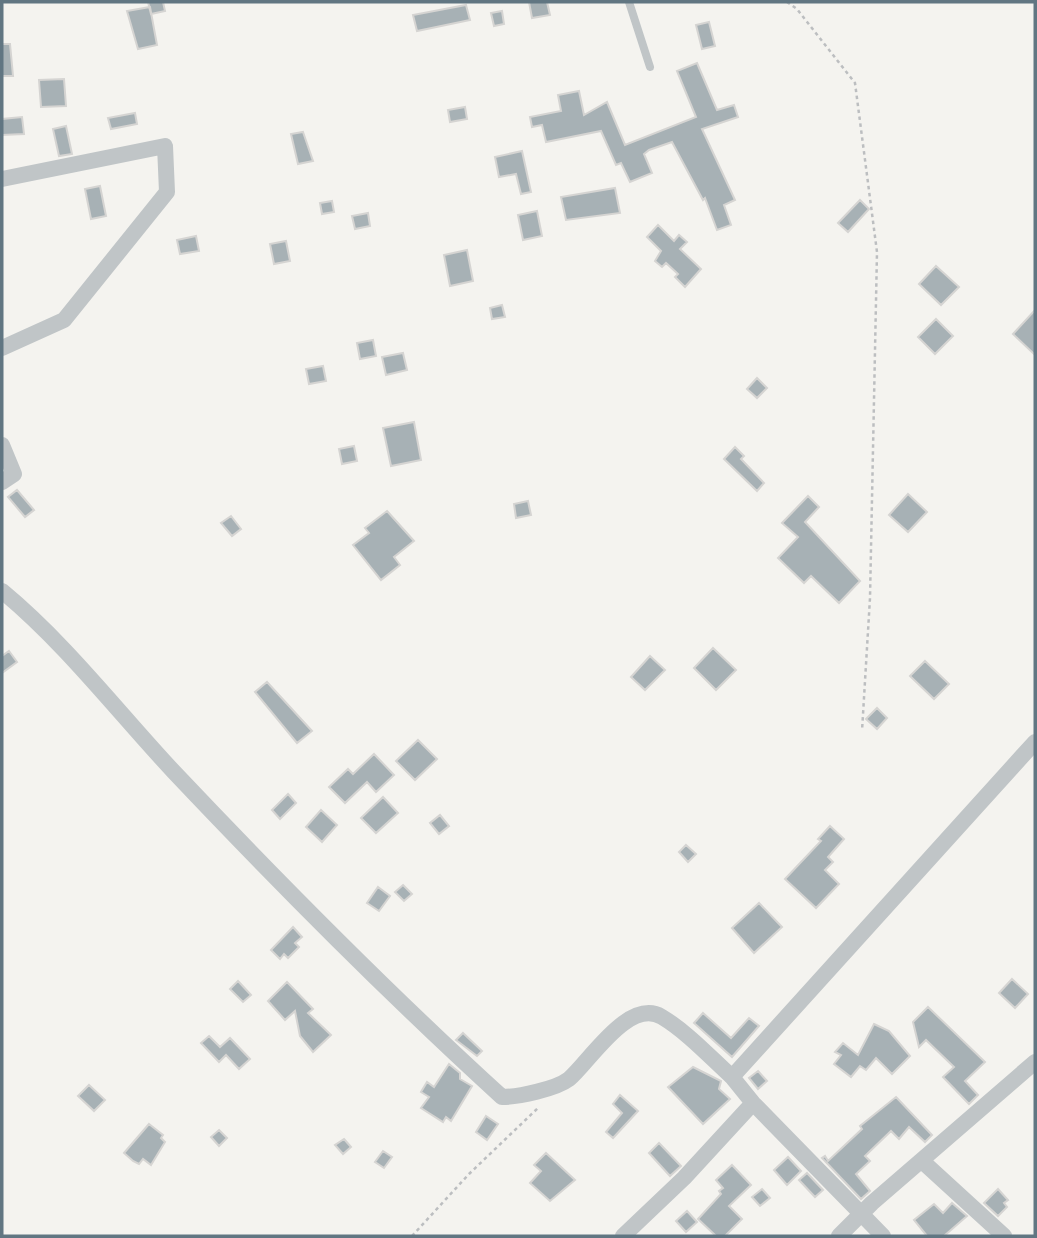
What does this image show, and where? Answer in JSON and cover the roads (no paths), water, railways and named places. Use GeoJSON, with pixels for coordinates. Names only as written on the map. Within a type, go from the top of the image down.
{"type":"FeatureCollection","features":[{"type":"Feature","properties":{"kind":"street"},"geometry":{"type":"LineString","coordinates":[[2,179],[164,146],[167,192],[73,310],[64,320],[2,348]]}},
{"type":"Feature","properties":{"kind":"street"},"geometry":{"type":"LineString","coordinates":[[2,446],[14,474],[2,482]]}},
{"type":"Feature","properties":{"kind":"street"},"geometry":{"type":"LineString","coordinates":[[2,591],[66,651],[174,772],[441,1041],[502,1097],[517,1097],[567,1080],[619,1025],[642,1014],[660,1015],[732,1077],[753,1103],[883,1236]]}},
{"type":"Feature","properties":{"kind":"street"},"geometry":{"type":"LineString","coordinates":[[732,1077],[1035,742]]}},
{"type":"Feature","properties":{"kind":"street"},"geometry":{"type":"LineString","coordinates":[[839,1236],[1035,1062]]}},
{"type":"Feature","properties":{"kind":"street"},"geometry":{"type":"LineString","coordinates":[[623,1236],[684,1178],[753,1103]]}},
{"type":"Feature","properties":{"kind":"street"},"geometry":{"type":"LineString","coordinates":[[922,1161],[1004,1236]]}},
{"type":"Feature","properties":{"kind":"lane"},"geometry":{"type":"LineString","coordinates":[[629,2],[650,67]]}}]}
